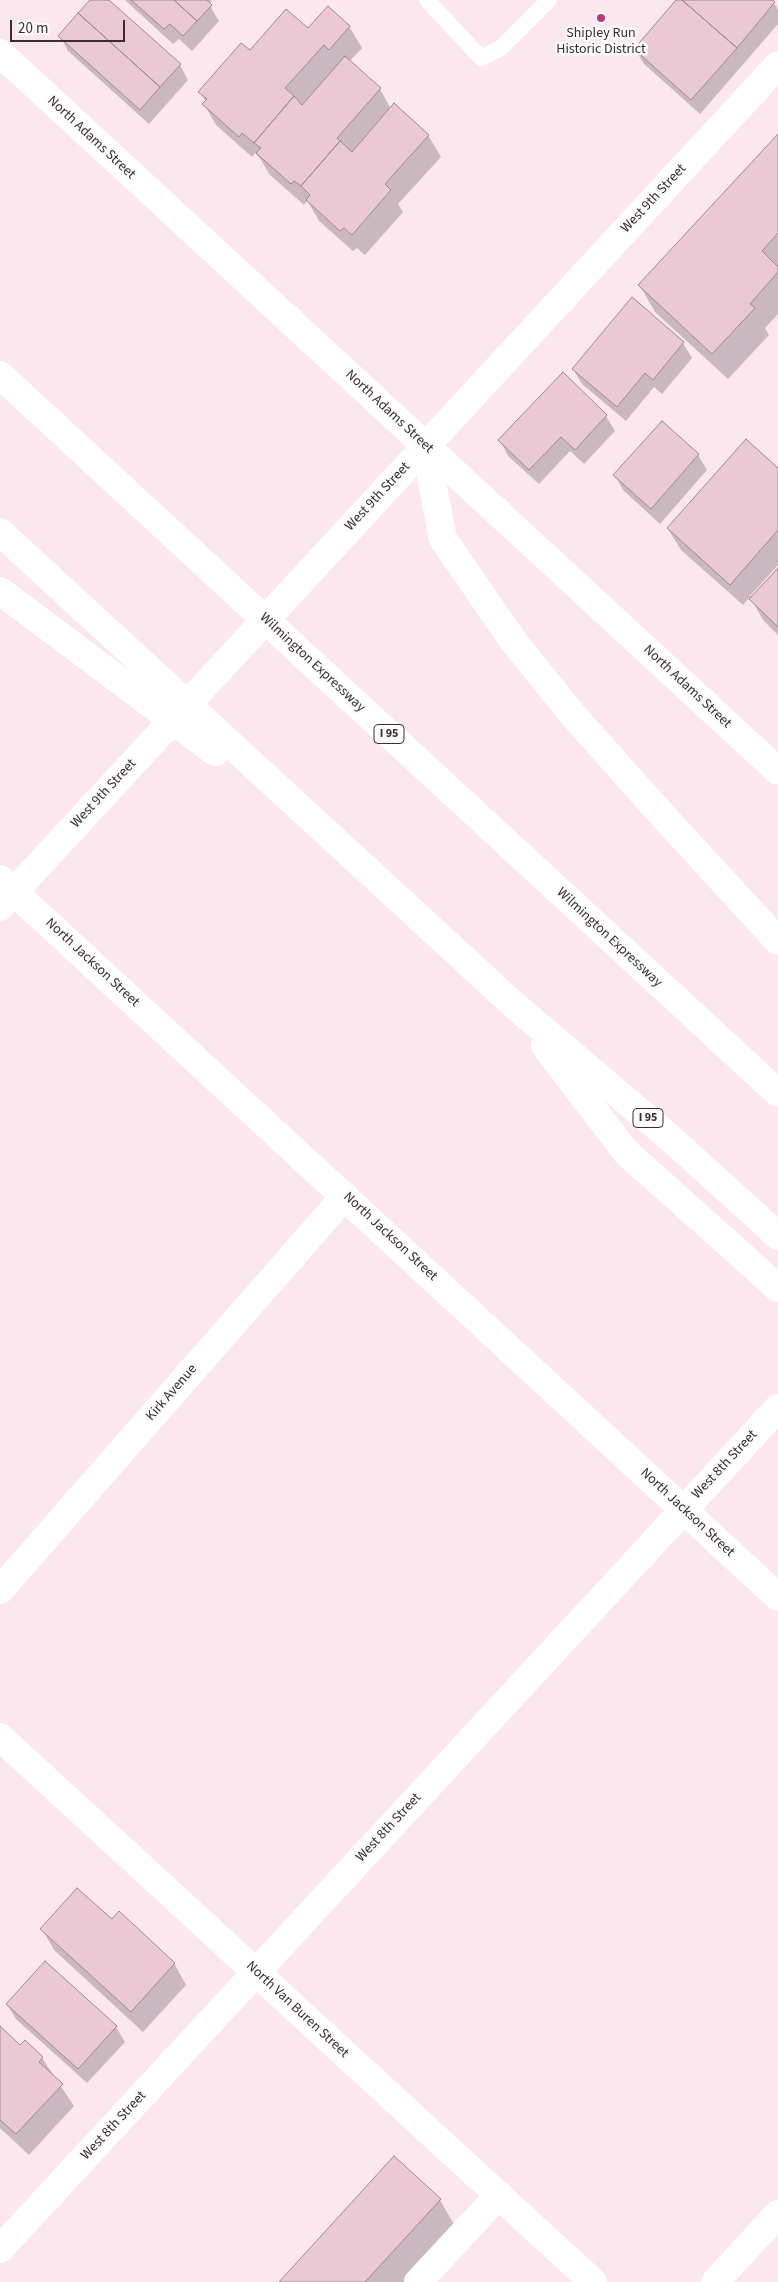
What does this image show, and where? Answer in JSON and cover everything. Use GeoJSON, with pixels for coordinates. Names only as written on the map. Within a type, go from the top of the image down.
{"type":"FeatureCollection","features":[{"type":"Feature","properties":{"kind":"main road","name":"North Adams Street"},"geometry":{"type":"LineString","coordinates":[[0,54],[778,771]]}},
{"type":"Feature","properties":{"kind":"main road","name":"West 9th Street"},"geometry":{"type":"LineString","coordinates":[[5,892],[75,825],[778,65]]}},
{"type":"Feature","properties":{"kind":"main road","name":"Wilmington Expressway"},"geometry":{"type":"LineString","coordinates":[[0,375],[778,1093]]}},
{"type":"Feature","properties":{"kind":"main road"},"geometry":{"type":"LineString","coordinates":[[425,446],[443,539],[509,634],[574,714],[664,817],[778,941]]}},
{"type":"Feature","properties":{"kind":"main road","name":"I 95"},"geometry":{"type":"LineString","coordinates":[[0,532],[331,838],[514,1004],[669,1136],[778,1236]]}},
{"type":"Feature","properties":{"kind":"main road"},"geometry":{"type":"LineString","coordinates":[[0,592],[331,838]]}},
{"type":"Feature","properties":{"kind":"main road","name":"North Jackson Street"},"geometry":{"type":"LineString","coordinates":[[5,892],[345,1196],[778,1597]]}},
{"type":"Feature","properties":{"kind":"main road"},"geometry":{"type":"LineString","coordinates":[[514,1004],[626,1152],[778,1288]]}},
{"type":"Feature","properties":{"kind":"main road","name":"Kirk Avenue"},"geometry":{"type":"LineString","coordinates":[[0,1590],[345,1196]]}},
{"type":"Feature","properties":{"kind":"main road","name":"West 8th Street"},"geometry":{"type":"LineString","coordinates":[[0,2249],[778,1408]]}},
{"type":"Feature","properties":{"kind":"main road","name":"North Van Buren Street"},"geometry":{"type":"LineString","coordinates":[[0,1737],[594,2282]]}},
{"type":"Feature","properties":{"kind":"main road"},"geometry":{"type":"LineString","coordinates":[[418,2282],[499,2195]]}},
{"type":"Feature","properties":{"kind":"main road"},"geometry":{"type":"LineString","coordinates":[[715,2282],[778,2214]]}},
{"type":"Feature","properties":{"kind":"lane"},"geometry":{"type":"LineString","coordinates":[[427,0],[480,58],[501,48],[549,0]]}},
{"type":"Feature","properties":{"kind":"building"},"geometry":{"type":"Polygon","coordinates":[[[90,0],[109,0],[181,64],[160,87],[78,13],[90,0]]]}},
{"type":"Feature","properties":{"kind":"building"},"geometry":{"type":"Polygon","coordinates":[[[131,0],[174,0],[197,21],[183,36],[170,24],[164,29],[131,0]]]}},
{"type":"Feature","properties":{"kind":"building"},"geometry":{"type":"Polygon","coordinates":[[[174,0],[207,0],[212,5],[197,21],[174,0]]]}},
{"type":"Feature","properties":{"kind":"building"},"geometry":{"type":"Polygon","coordinates":[[[676,0],[682,0],[737,48],[691,100],[634,49],[676,0]]]}},
{"type":"Feature","properties":{"kind":"building"},"geometry":{"type":"Polygon","coordinates":[[[682,0],[773,0],[775,2],[737,48],[682,0]]]}},
{"type":"Feature","properties":{"kind":"building"},"geometry":{"type":"Polygon","coordinates":[[[328,6],[350,26],[329,50],[324,45],[285,88],[294,96],[254,143],[242,133],[239,137],[202,104],[207,99],[198,92],[241,43],[250,50],[286,9],[308,28],[328,6]]]}},
{"type":"Feature","properties":{"kind":"building"},"geometry":{"type":"Polygon","coordinates":[[[78,13],[160,87],[140,110],[58,36],[78,13]]]}},
{"type":"Feature","properties":{"kind":"building"},"geometry":{"type":"Polygon","coordinates":[[[345,56],[381,88],[337,138],[340,141],[301,186],[294,181],[291,184],[256,153],[261,148],[254,143],[294,96],[302,105],[345,56]]]}},
{"type":"Feature","properties":{"kind":"building"},"geometry":{"type":"Polygon","coordinates":[[[394,103],[429,135],[385,184],[391,190],[352,235],[344,228],[340,231],[306,200],[310,195],[301,186],[340,141],[352,152],[394,103]]]}},
{"type":"Feature","properties":{"kind":"building"},"geometry":{"type":"Polygon","coordinates":[[[778,134],[778,233],[762,251],[778,267],[778,272],[750,304],[755,308],[712,354],[638,285],[778,134]]]}},
{"type":"Feature","properties":{"kind":"building"},"geometry":{"type":"Polygon","coordinates":[[[632,297],[684,342],[653,380],[645,373],[617,407],[572,369],[632,297]]]}},
{"type":"Feature","properties":{"kind":"building"},"geometry":{"type":"Polygon","coordinates":[[[563,372],[607,415],[575,450],[561,437],[529,470],[498,440],[563,372]]]}},
{"type":"Feature","properties":{"kind":"building"},"geometry":{"type":"Polygon","coordinates":[[[662,421],[699,454],[651,509],[613,475],[662,421]]]}},
{"type":"Feature","properties":{"kind":"building"},"geometry":{"type":"Polygon","coordinates":[[[746,439],[778,468],[778,530],[730,585],[667,528],[746,439]]]}},
{"type":"Feature","properties":{"kind":"building"},"geometry":{"type":"Polygon","coordinates":[[[778,568],[778,627],[749,599],[778,568]]]}},
{"type":"Feature","properties":{"kind":"building"},"geometry":{"type":"Polygon","coordinates":[[[77,1888],[112,1919],[119,1911],[175,1963],[131,2012],[40,1929],[77,1888]]]}},
{"type":"Feature","properties":{"kind":"building"},"geometry":{"type":"Polygon","coordinates":[[[45,1961],[117,2026],[78,2069],[6,2004],[45,1961]]]}},
{"type":"Feature","properties":{"kind":"building"},"geometry":{"type":"Polygon","coordinates":[[[0,2026],[20,2045],[25,2040],[43,2057],[39,2062],[63,2084],[16,2134],[0,2120],[0,2026]]]}},
{"type":"Feature","properties":{"kind":"building"},"geometry":{"type":"Polygon","coordinates":[[[394,2156],[441,2199],[365,2282],[279,2282],[394,2156]]]}},
{"type":"Feature","properties":{"kind":"place","name":"Shipley Run Historic District"},"geometry":{"type":"Point","coordinates":[601,18]}}]}
